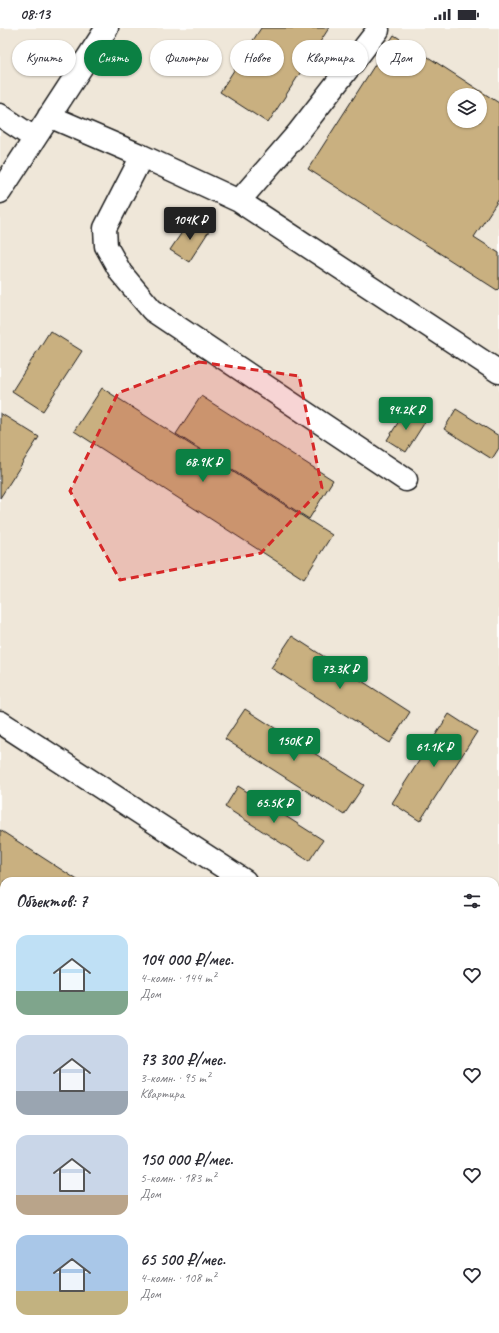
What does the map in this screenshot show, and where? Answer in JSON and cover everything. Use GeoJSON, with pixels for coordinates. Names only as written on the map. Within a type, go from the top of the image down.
{"type":"FeatureCollection","features":[{"type":"Feature","properties":{"kind":"street"},"geometry":{"type":"LineString","coordinates":[[0,192],[107,28]]}},
{"type":"Feature","properties":{"kind":"street"},"geometry":{"type":"LineString","coordinates":[[239,201],[298,133],[378,30]]}},
{"type":"Feature","properties":{"kind":"street"},"geometry":{"type":"LineString","coordinates":[[0,115],[34,138]]}},
{"type":"Feature","properties":{"kind":"street"},"geometry":{"type":"LineString","coordinates":[[49,116],[142,156],[239,201],[499,372]]}},
{"type":"Feature","properties":{"kind":"street"},"geometry":{"type":"LineString","coordinates":[[142,156],[105,228],[106,246],[121,273],[152,310],[406,480]]}},
{"type":"Feature","properties":{"kind":"street"},"geometry":{"type":"LineString","coordinates":[[0,722],[239,877]]}},
{"type":"Feature","properties":{"kind":"highlighted area"},"geometry":{"type":"Polygon","coordinates":[[[199,362],[299,376],[322,488],[261,553],[120,580],[70,491],[118,393],[199,362]]]}},
{"type":"Feature","properties":{"kind":"shaded area"},"geometry":{"type":"Polygon","coordinates":[[[0,28],[499,28],[499,877],[0,877],[0,28]]]}},
{"type":"Feature","properties":{"kind":"building"},"geometry":{"type":"Polygon","coordinates":[[[261,28],[329,28],[321,40],[292,40],[292,76],[298,76],[268,123],[220,92],[230,76],[284,76],[284,40],[253,40],[261,28]]]}},
{"type":"Feature","properties":{"kind":"building"},"geometry":{"type":"Polygon","coordinates":[[[394,35],[402,40],[391,40],[394,35]]]}},
{"type":"Feature","properties":{"kind":"building"},"geometry":{"type":"Polygon","coordinates":[[[426,56],[476,88],[447,88],[447,128],[487,128],[487,95],[499,103],[499,199],[474,237],[499,253],[499,288],[497,290],[308,169],[376,63],[376,76],[426,76],[426,56]]]}},
{"type":"Feature","properties":{"kind":"building"},"geometry":{"type":"Polygon","coordinates":[[[191,219],[209,231],[189,262],[170,250],[191,219]]]}},
{"type":"Feature","properties":{"kind":"building"},"geometry":{"type":"Polygon","coordinates":[[[50,331],[82,351],[43,411],[12,391],[50,331]]]}},
{"type":"Feature","properties":{"kind":"building"},"geometry":{"type":"Polygon","coordinates":[[[102,388],[332,535],[304,579],[74,431],[102,388]]]}},
{"type":"Feature","properties":{"kind":"building"},"geometry":{"type":"Polygon","coordinates":[[[201,396],[333,480],[309,519],[176,434],[201,396]]]}},
{"type":"Feature","properties":{"kind":"building"},"geometry":{"type":"Polygon","coordinates":[[[456,409],[499,436],[499,448],[492,459],[444,429],[456,409]]]}},
{"type":"Feature","properties":{"kind":"building"},"geometry":{"type":"Polygon","coordinates":[[[406,410],[425,422],[406,452],[387,440],[406,410]]]}},
{"type":"Feature","properties":{"kind":"building"},"geometry":{"type":"Polygon","coordinates":[[[0,413],[39,437],[0,498],[0,413]]]}},
{"type":"Feature","properties":{"kind":"building"},"geometry":{"type":"Polygon","coordinates":[[[292,636],[410,712],[390,743],[271,668],[292,636]]]}},
{"type":"Feature","properties":{"kind":"building"},"geometry":{"type":"Polygon","coordinates":[[[245,709],[364,785],[344,815],[225,739],[245,709]]]}},
{"type":"Feature","properties":{"kind":"building"},"geometry":{"type":"Polygon","coordinates":[[[449,714],[477,732],[420,821],[392,803],[449,714]]]}},
{"type":"Feature","properties":{"kind":"building"},"geometry":{"type":"Polygon","coordinates":[[[238,786],[323,840],[309,861],[225,807],[238,786]]]}},
{"type":"Feature","properties":{"kind":"building"},"geometry":{"type":"Polygon","coordinates":[[[0,830],[73,877],[0,877],[0,830]]]}}]}
